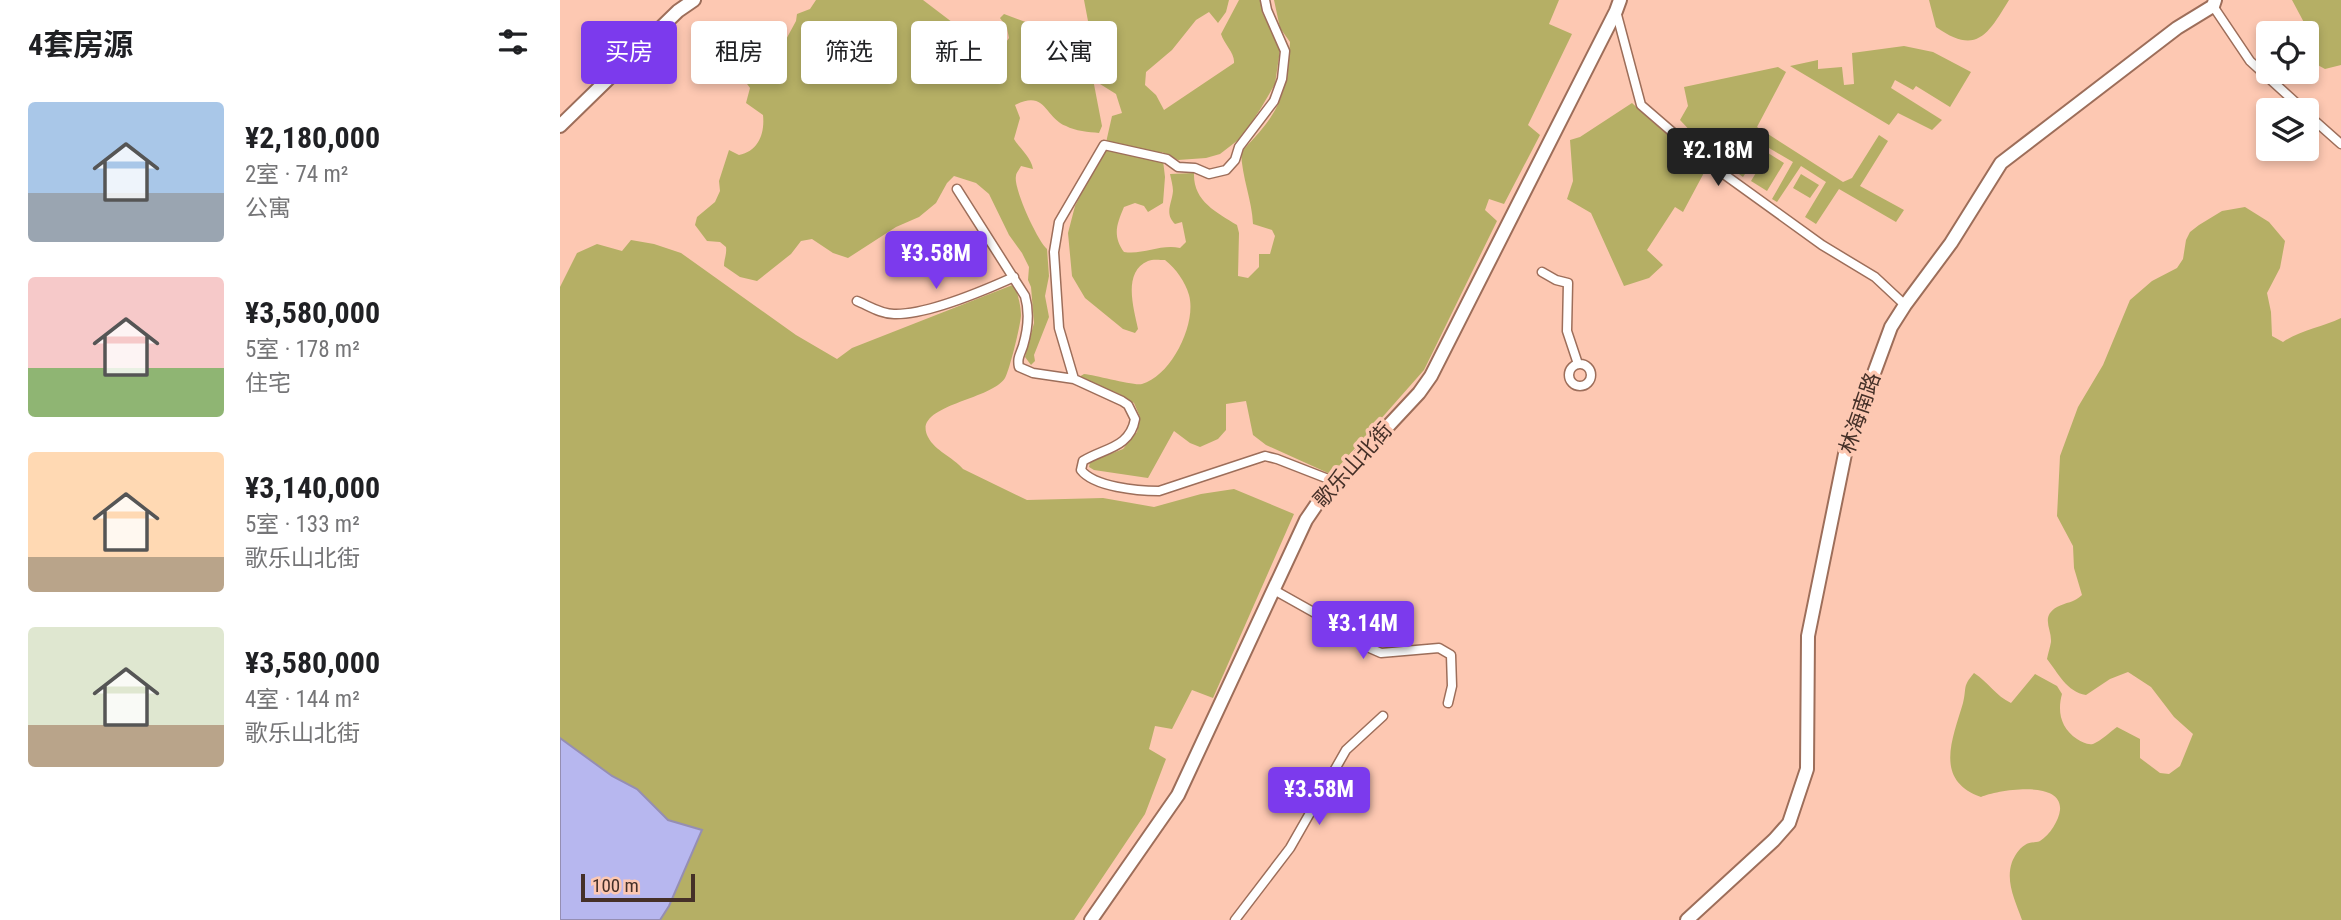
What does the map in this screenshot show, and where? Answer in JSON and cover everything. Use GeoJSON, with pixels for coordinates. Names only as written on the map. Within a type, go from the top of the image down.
{"type":"FeatureCollection","features":[{"type":"Feature","properties":{"kind":"main road"},"geometry":{"type":"LineString","coordinates":[[560,125],[692,0]]}},
{"type":"Feature","properties":{"kind":"main road","name":"林海南路"},"geometry":{"type":"LineString","coordinates":[[1687,920],[1789,823],[1807,769],[1808,635],[1846,449],[1891,327],[1951,243],[2001,163],[2177,28],[2214,3]]}},
{"type":"Feature","properties":{"kind":"main road","name":"歌乐山北街"},"geometry":{"type":"LineString","coordinates":[[1091,920],[1178,795],[1306,520],[1321,498],[1419,393],[1431,376],[1618,6]]}},
{"type":"Feature","properties":{"kind":"street"},"geometry":{"type":"LineString","coordinates":[[1074,379],[1059,328],[1056,300],[1054,252],[1059,222],[1066,207],[1104,145],[1167,159],[1178,167],[1195,168],[1209,174],[1226,170],[1274,101],[1282,79],[1285,51],[1265,0]]}},
{"type":"Feature","properties":{"kind":"street"},"geometry":{"type":"LineString","coordinates":[[2214,3],[2250,61],[2291,98]]}},
{"type":"Feature","properties":{"kind":"street"},"geometry":{"type":"LineString","coordinates":[[1618,6],[1641,105],[1707,162],[1822,244],[1875,277],[1905,305]]}},
{"type":"Feature","properties":{"kind":"street"},"geometry":{"type":"LineString","coordinates":[[2319,124],[2341,144]]}},
{"type":"Feature","properties":{"kind":"street"},"geometry":{"type":"LineString","coordinates":[[957,189],[1014,277],[1030,310],[1022,349],[1017,359],[1020,367],[1033,373],[1074,379],[1100,389],[1128,405],[1135,419],[1131,431],[1116,447],[1083,461],[1081,470],[1086,475],[1097,482],[1144,491],[1159,491],[1265,456],[1336,482]]}},
{"type":"Feature","properties":{"kind":"street"},"geometry":{"type":"LineString","coordinates":[[1542,272],[1568,283],[1567,331],[1578,364]]}},
{"type":"Feature","properties":{"kind":"street"},"geometry":{"type":"LineString","coordinates":[[858,301],[882,312],[918,312],[990,288],[1014,277]]}},
{"type":"Feature","properties":{"kind":"street"},"geometry":{"type":"LineString","coordinates":[[1274,590],[1381,653],[1439,648],[1451,655],[1452,686],[1448,703]]}},
{"type":"Feature","properties":{"kind":"street"},"geometry":{"type":"LineString","coordinates":[[1235,920],[1290,848],[1346,750],[1383,716]]}},
{"type":"Feature","properties":{"kind":"shaded area"},"geometry":{"type":"Polygon","coordinates":[[[816,0],[923,0],[951,21],[911,21],[911,84],[1007,84],[1009,38],[1007,21],[1000,18],[1004,14],[1023,21],[1021,84],[1094,84],[1102,126],[1099,133],[1066,126],[1039,102],[1033,100],[1015,105],[1020,118],[1014,139],[1028,157],[1033,169],[1021,166],[1016,182],[1027,214],[1047,249],[1049,276],[1045,296],[1049,317],[1034,355],[1035,361],[1031,365],[1025,357],[1034,323],[1028,280],[1029,267],[1009,235],[989,194],[976,183],[954,176],[936,203],[919,217],[896,227],[848,258],[833,253],[812,239],[801,241],[791,254],[757,281],[740,277],[724,266],[726,247],[720,242],[707,241],[695,225],[697,217],[715,202],[720,191],[719,181],[729,150],[739,155],[746,153],[759,141],[763,129],[763,115],[746,103],[750,88],[747,84],[787,84],[787,38],[797,14],[810,9],[816,0]]]}},
{"type":"Feature","properties":{"kind":"shaded area"},"geometry":{"type":"Polygon","coordinates":[[[1084,0],[1229,0],[1226,12],[1218,23],[1209,12],[1196,20],[1172,50],[1146,72],[1145,85],[1156,95],[1164,110],[1234,63],[1221,34],[1239,0],[1262,0],[1262,12],[1280,50],[1275,84],[1261,108],[1242,137],[1220,154],[1178,160],[1162,152],[1165,177],[1163,203],[1148,212],[1144,206],[1135,203],[1124,207],[1117,230],[1124,252],[1180,248],[1186,242],[1182,222],[1175,224],[1170,216],[1173,191],[1170,174],[1194,173],[1197,191],[1207,205],[1237,225],[1238,276],[1248,278],[1259,267],[1259,254],[1270,254],[1275,236],[1272,230],[1253,224],[1241,152],[1272,115],[1283,91],[1290,42],[1280,28],[1274,0],[1559,0],[1549,24],[1572,34],[1528,125],[1540,135],[1504,204],[1489,199],[1485,210],[1497,221],[1424,370],[1334,472],[1328,473],[1266,445],[1253,435],[1246,401],[1226,404],[1226,430],[1218,439],[1200,447],[1174,431],[1148,478],[1089,467],[1090,462],[1123,449],[1137,432],[1140,417],[1134,403],[1115,392],[1083,382],[1079,377],[1084,374],[1137,384],[1153,379],[1172,360],[1179,347],[1189,320],[1190,307],[1185,285],[1173,267],[1165,260],[1148,261],[1140,266],[1132,282],[1138,329],[1135,333],[1123,329],[1085,298],[1072,276],[1068,233],[1075,206],[1105,147],[1112,116],[1122,113],[1116,94],[1100,84],[1117,84],[1117,21],[1088,21],[1084,0]]]}},
{"type":"Feature","properties":{"kind":"shaded area"},"geometry":{"type":"Polygon","coordinates":[[[1929,0],[2009,0],[1994,23],[1980,37],[1962,40],[1936,27],[1929,0]]]}},
{"type":"Feature","properties":{"kind":"shaded area"},"geometry":{"type":"Polygon","coordinates":[[[2292,0],[2341,0],[2341,65],[2325,69],[2319,66],[2319,21],[2303,21],[2292,0]]]}},
{"type":"Feature","properties":{"kind":"shaded area"},"geometry":{"type":"Polygon","coordinates":[[[1904,46],[1933,52],[1971,72],[1950,107],[1916,86],[1913,90],[1895,80],[1891,88],[1942,120],[1932,130],[1898,113],[1889,125],[1790,66],[1818,60],[1818,69],[1842,67],[1844,85],[1854,84],[1852,53],[1904,46]]]}},
{"type":"Feature","properties":{"kind":"shaded area"},"geometry":{"type":"Polygon","coordinates":[[[1778,67],[1786,72],[1757,127],[1843,182],[1852,178],[1879,135],[1888,141],[1860,186],[1904,210],[1896,222],[1839,189],[1816,224],[1805,217],[1826,182],[1801,166],[1777,202],[1772,199],[1793,162],[1764,145],[1743,177],[1712,154],[1680,120],[1688,106],[1684,87],[1778,67]]]}},
{"type":"Feature","properties":{"kind":"shaded area"},"geometry":{"type":"Polygon","coordinates":[[[1632,103],[1706,169],[1683,212],[1675,207],[1647,250],[1663,265],[1649,278],[1624,286],[1591,213],[1567,199],[1573,181],[1570,140],[1580,137],[1632,103]]]}},
{"type":"Feature","properties":{"kind":"shaded area"},"geometry":{"type":"Polygon","coordinates":[[[1768,153],[1784,163],[1767,191],[1751,181],[1768,153]]]}},
{"type":"Feature","properties":{"kind":"shaded area"},"geometry":{"type":"Polygon","coordinates":[[[1801,174],[1819,185],[1810,198],[1793,188],[1801,174]]]}},
{"type":"Feature","properties":{"kind":"shaded area"},"geometry":{"type":"Polygon","coordinates":[[[2245,207],[2269,222],[2285,241],[2280,268],[2267,293],[2272,336],[2283,342],[2341,318],[2341,920],[2022,920],[2011,884],[2012,862],[2023,846],[2040,841],[2056,823],[2060,810],[2058,800],[2041,790],[2028,789],[1981,797],[1966,790],[1957,780],[1950,757],[1966,684],[1974,673],[2011,703],[2035,674],[2057,686],[2062,694],[2060,707],[2064,725],[2077,739],[2093,744],[2117,727],[2140,739],[2140,758],[2160,773],[2169,774],[2180,766],[2193,734],[2174,717],[2151,687],[2128,672],[2110,679],[2086,695],[2068,686],[2047,659],[2051,642],[2049,615],[2057,607],[2082,595],[2074,568],[2073,546],[2057,516],[2060,456],[2078,407],[2103,365],[2130,300],[2152,281],[2177,268],[2183,259],[2190,232],[2222,211],[2245,207]]]}},
{"type":"Feature","properties":{"kind":"shaded area"},"geometry":{"type":"Polygon","coordinates":[[[631,240],[681,253],[796,335],[837,359],[852,348],[1015,284],[1021,315],[1005,378],[997,386],[941,410],[926,426],[931,442],[963,469],[1027,500],[1103,498],[1154,507],[1201,494],[1234,489],[1294,514],[1213,698],[1192,690],[1172,729],[1155,726],[1149,749],[1166,759],[1145,814],[1074,920],[560,920],[560,287],[577,253],[597,244],[622,251],[631,240]]]}},
{"type":"Feature","properties":{"kind":"water"},"geometry":{"type":"Polygon","coordinates":[[[560,738],[612,776],[637,789],[668,820],[702,830],[669,906],[660,920],[560,920],[560,738]]]}}]}
